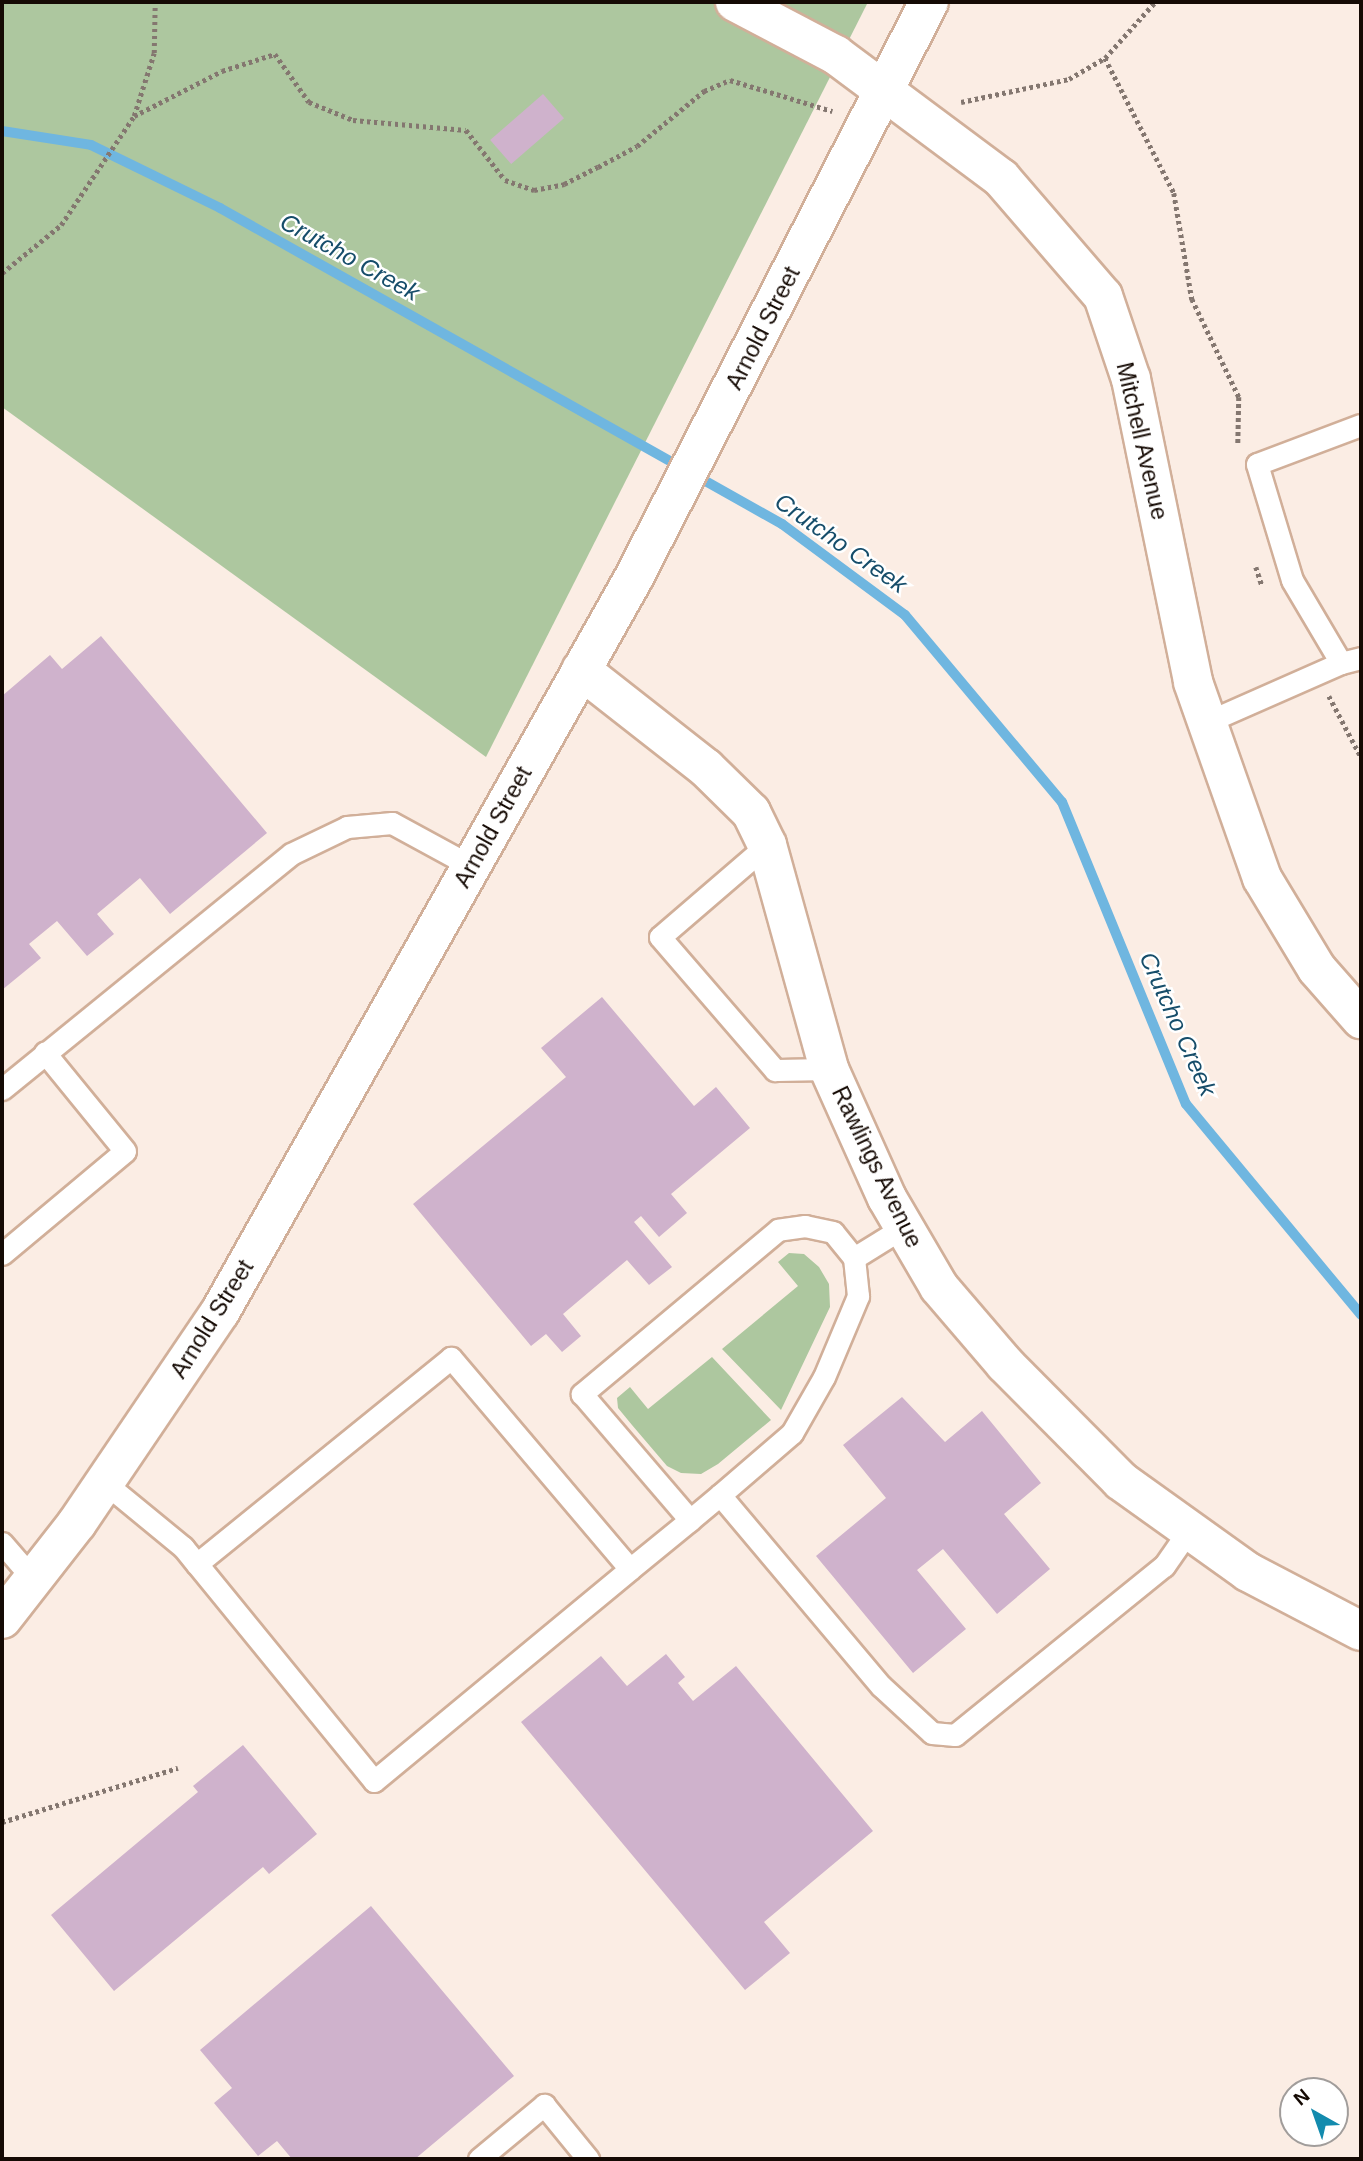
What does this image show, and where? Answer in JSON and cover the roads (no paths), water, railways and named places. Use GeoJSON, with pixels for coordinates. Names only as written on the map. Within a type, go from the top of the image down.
{"type":"FeatureCollection","features":[{"type":"Feature","properties":{"kind":"street","name":"Mitchell Avenue"},"geometry":{"type":"LineString","coordinates":[[735,2],[836,55],[885,88],[1002,178],[1103,296],[1131,379],[1193,682],[1262,878],[1317,970],[1361,1018]]}},
{"type":"Feature","properties":{"kind":"street","name":"Arnold Street"},"geometry":{"type":"LineString","coordinates":[[2,1619],[105,1483],[220,1312],[634,579],[929,2]]}},
{"type":"Feature","properties":{"kind":"street","name":"Rawlings Avenue"},"geometry":{"type":"LineString","coordinates":[[581,670],[706,768],[751,812],[767,845],[829,1069],[904,1227],[939,1287],[1004,1364],[1121,1481],[1248,1572],[1361,1631]]}},
{"type":"Feature","properties":{"kind":"lane"},"geometry":{"type":"LineString","coordinates":[[1207,722],[1351,660],[1292,580],[1257,464],[1361,425]]}},
{"type":"Feature","properties":{"kind":"lane"},"geometry":{"type":"LineString","coordinates":[[2,1089],[291,854],[347,827],[392,824],[471,866]]}},
{"type":"Feature","properties":{"kind":"lane"},"geometry":{"type":"LineString","coordinates":[[767,845],[660,937],[775,1070],[829,1069]]}},
{"type":"Feature","properties":{"kind":"lane"},"geometry":{"type":"LineString","coordinates":[[2,1254],[125,1151],[45,1053]]}},
{"type":"Feature","properties":{"kind":"lane"},"geometry":{"type":"LineString","coordinates":[[105,1483],[183,1547],[374,1781],[690,1520],[792,1433],[824,1377],[858,1296],[855,1258],[833,1233],[805,1226],[778,1230],[582,1394],[690,1520]]}},
{"type":"Feature","properties":{"kind":"lane"},"geometry":{"type":"LineString","coordinates":[[855,1258],[904,1227]]}},
{"type":"Feature","properties":{"kind":"lane"},"geometry":{"type":"LineString","coordinates":[[197,1564],[451,1359],[631,1569]]}},
{"type":"Feature","properties":{"kind":"lane"},"geometry":{"type":"LineString","coordinates":[[720,1495],[881,1686],[932,1733],[956,1735],[1164,1566],[1189,1530]]}},
{"type":"Feature","properties":{"kind":"lane"},"geometry":{"type":"LineString","coordinates":[[2,1543],[34,1580]]}},
{"type":"Feature","properties":{"kind":"lane"},"geometry":{"type":"LineString","coordinates":[[479,2159],[544,2105],[588,2159]]}},
{"type":"Feature","properties":{"kind":"waterway","name":"Crutcho Creek"},"geometry":{"type":"LineString","coordinates":[[2,131],[91,145],[220,208],[782,524],[905,615],[1062,802],[1186,1104],[1361,1315]]}}]}
